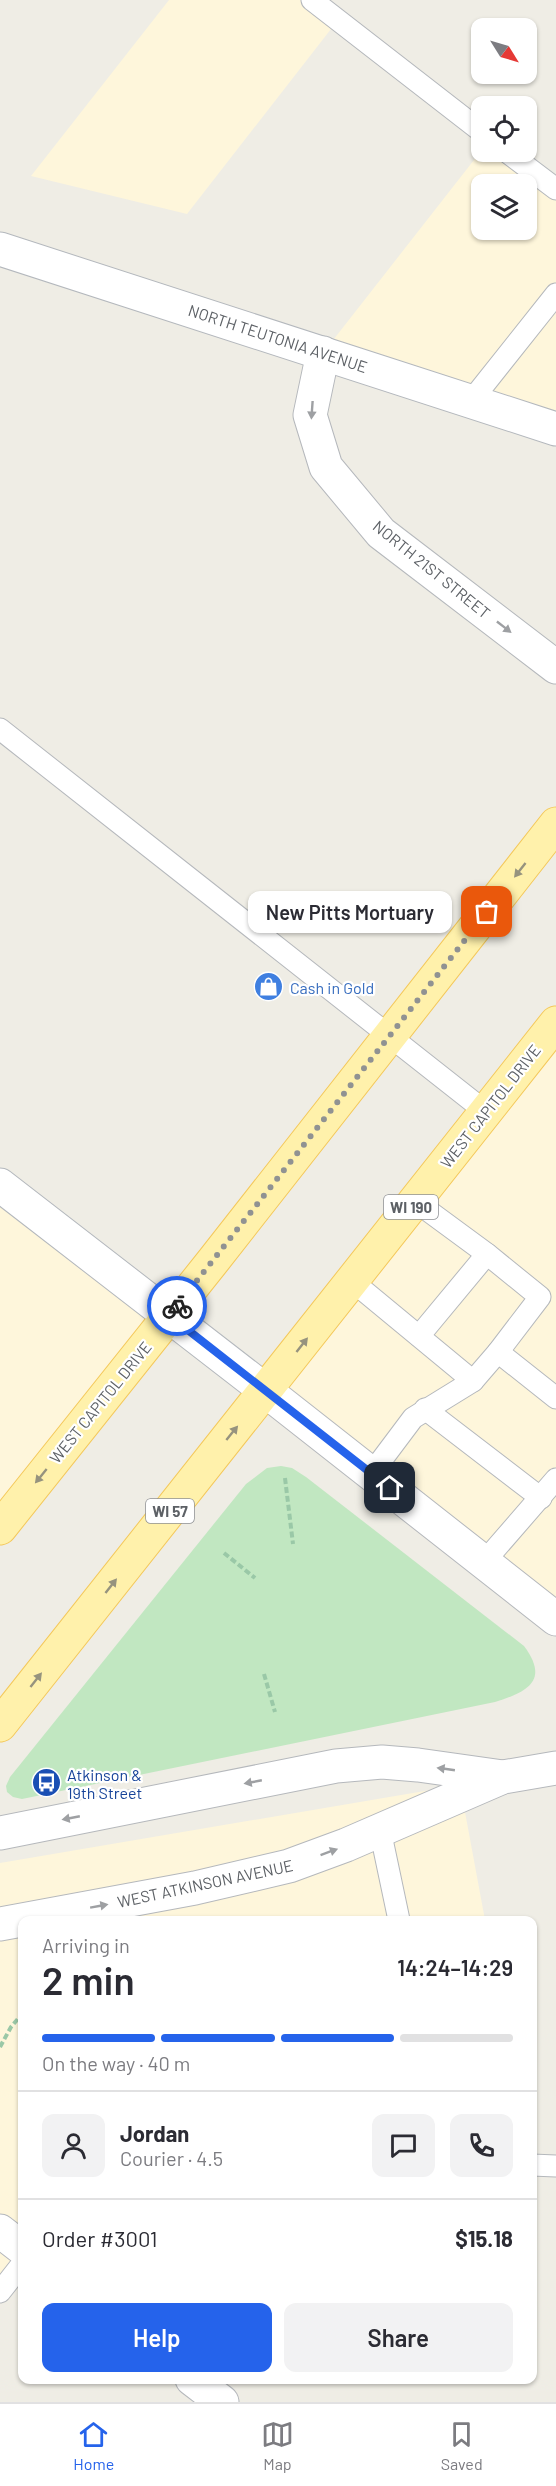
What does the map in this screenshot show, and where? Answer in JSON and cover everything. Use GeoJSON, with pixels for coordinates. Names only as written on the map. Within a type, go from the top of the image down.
{"type":"FeatureCollection","features":[{"type":"Feature","properties":{"kind":"main road","name":"WEST CAPITOL DRIVE"},"geometry":{"type":"LineString","coordinates":[[0,1528],[170,1316],[556,824]]}},
{"type":"Feature","properties":{"kind":"main road","name":"WEST CAPITOL DRIVE"},"geometry":{"type":"LineString","coordinates":[[0,1725],[556,1023]]}},
{"type":"Feature","properties":{"kind":"street","name":"NORTH TEUTONIA AVENUE"},"geometry":{"type":"LineString","coordinates":[[0,249],[556,429]]}},
{"type":"Feature","properties":{"kind":"street","name":"NORTH 21ST STREET"},"geometry":{"type":"LineString","coordinates":[[323,353],[310,415],[326,467],[381,533],[556,667]]}},
{"type":"Feature","properties":{"kind":"street"},"geometry":{"type":"LineString","coordinates":[[0,1185],[556,1619]]}},
{"type":"Feature","properties":{"kind":"street","name":"WEST ATKINSON AVENUE"},"geometry":{"type":"LineString","coordinates":[[0,1833],[336,1766],[382,1762],[503,1777]]}},
{"type":"Feature","properties":{"kind":"street","name":"WEST ATKINSON AVENUE"},"geometry":{"type":"LineString","coordinates":[[43,1916],[195,1888],[290,1866],[503,1777],[556,1768]]}},
{"type":"Feature","properties":{"kind":"street","name":"WEST ATKINSON AVENUE"},"geometry":{"type":"LineString","coordinates":[[0,1924],[18,1921]]}},
{"type":"Feature","properties":{"kind":"street"},"geometry":{"type":"LineString","coordinates":[[0,2231],[18,2245]]}},
{"type":"Feature","properties":{"kind":"street"},"geometry":{"type":"LineString","coordinates":[[199,2384],[222,2402]]}},
{"type":"Feature","properties":{"kind":"lane"},"geometry":{"type":"LineString","coordinates":[[312,0],[471,123]]}},
{"type":"Feature","properties":{"kind":"lane"},"geometry":{"type":"LineString","coordinates":[[520,162],[556,189]]}},
{"type":"Feature","properties":{"kind":"lane"},"geometry":{"type":"LineString","coordinates":[[471,401],[556,294]]}},
{"type":"Feature","properties":{"kind":"lane"},"geometry":{"type":"LineString","coordinates":[[0,729],[486,1112]]}},
{"type":"Feature","properties":{"kind":"lane"},"geometry":{"type":"LineString","coordinates":[[371,1473],[413,1418],[473,1381],[540,1297],[487,1254],[415,1201]]}},
{"type":"Feature","properties":{"kind":"lane"},"geometry":{"type":"LineString","coordinates":[[419,1336],[487,1254]]}},
{"type":"Feature","properties":{"kind":"lane"},"geometry":{"type":"LineString","coordinates":[[352,1281],[473,1381]]}},
{"type":"Feature","properties":{"kind":"lane"},"geometry":{"type":"LineString","coordinates":[[498,1352],[556,1398]]}},
{"type":"Feature","properties":{"kind":"lane"},"geometry":{"type":"LineString","coordinates":[[425,1409],[541,1498]]}},
{"type":"Feature","properties":{"kind":"lane"},"geometry":{"type":"LineString","coordinates":[[484,1562],[556,1479]]}},
{"type":"Feature","properties":{"kind":"lane"},"geometry":{"type":"LineString","coordinates":[[380,1830],[398,1916]]}},
{"type":"Feature","properties":{"kind":"lane"},"geometry":{"type":"LineString","coordinates":[[537,2165],[556,2166]]}},
{"type":"Feature","properties":{"kind":"lane"},"geometry":{"type":"LineString","coordinates":[[0,2292],[18,2269]]}},
{"type":"Feature","properties":{"kind":"path"},"geometry":{"type":"LineString","coordinates":[[285,1478],[293,1544]]}},
{"type":"Feature","properties":{"kind":"path"},"geometry":{"type":"LineString","coordinates":[[224,1553],[255,1578]]}},
{"type":"Feature","properties":{"kind":"path"},"geometry":{"type":"LineString","coordinates":[[264,1674],[275,1712]]}},
{"type":"Feature","properties":{"kind":"path"},"geometry":{"type":"LineString","coordinates":[[0,2047],[18,2019]]}},
{"type":"Feature","properties":{"kind":"shaded area"},"geometry":{"type":"Polygon","coordinates":[[[169,0],[312,0],[338,20],[187,214],[31,176],[169,0]]]}},
{"type":"Feature","properties":{"kind":"shaded area"},"geometry":{"type":"Polygon","coordinates":[[[472,162],[520,162],[536,174],[471,174],[471,240],[537,240],[537,175],[556,189],[556,429],[323,353],[472,162]]]}},
{"type":"Feature","properties":{"kind":"shaded area"},"geometry":{"type":"Polygon","coordinates":[[[556,1023],[556,1619],[266,1391],[556,1023]]]}},
{"type":"Feature","properties":{"kind":"shaded area"},"geometry":{"type":"Polygon","coordinates":[[[0,1185],[169,1316],[0,1528],[0,1185]]]}},
{"type":"Feature","properties":{"kind":"shaded area"},"geometry":{"type":"Polygon","coordinates":[[[460,1785],[484,1916],[18,1916],[18,2269],[0,2292],[0,1863],[460,1785]]]}},
{"type":"Feature","properties":{"kind":"green space"},"geometry":{"type":"Polygon","coordinates":[[[281,1466],[292,1468],[306,1477],[524,1646],[535,1668],[535,1676],[531,1683],[517,1694],[495,1702],[22,1799],[13,1797],[7,1792],[6,1786],[10,1777],[246,1484],[267,1468],[281,1466]]]}},
{"type":"Feature","properties":{"kind":"way so far"},"geometry":{"type":"LineString","coordinates":[[177,1306],[487,912]]}},
{"type":"Feature","properties":{"kind":"place","name":"New Pitts Mortuary"},"geometry":{"type":"Point","coordinates":[487,912]}},
{"type":"Feature","properties":{"kind":"place","name":"Cash in Gold"},"geometry":{"type":"Point","coordinates":[269,987]}},
{"type":"Feature","properties":{"kind":"place","name":"Atkinson & 19th Street"},"geometry":{"type":"Point","coordinates":[46,1783]}},
{"type":"Feature","properties":{"kind":"route"},"geometry":{"type":"LineString","coordinates":[[177,1306],[170,1316],[390,1488]]}}]}
